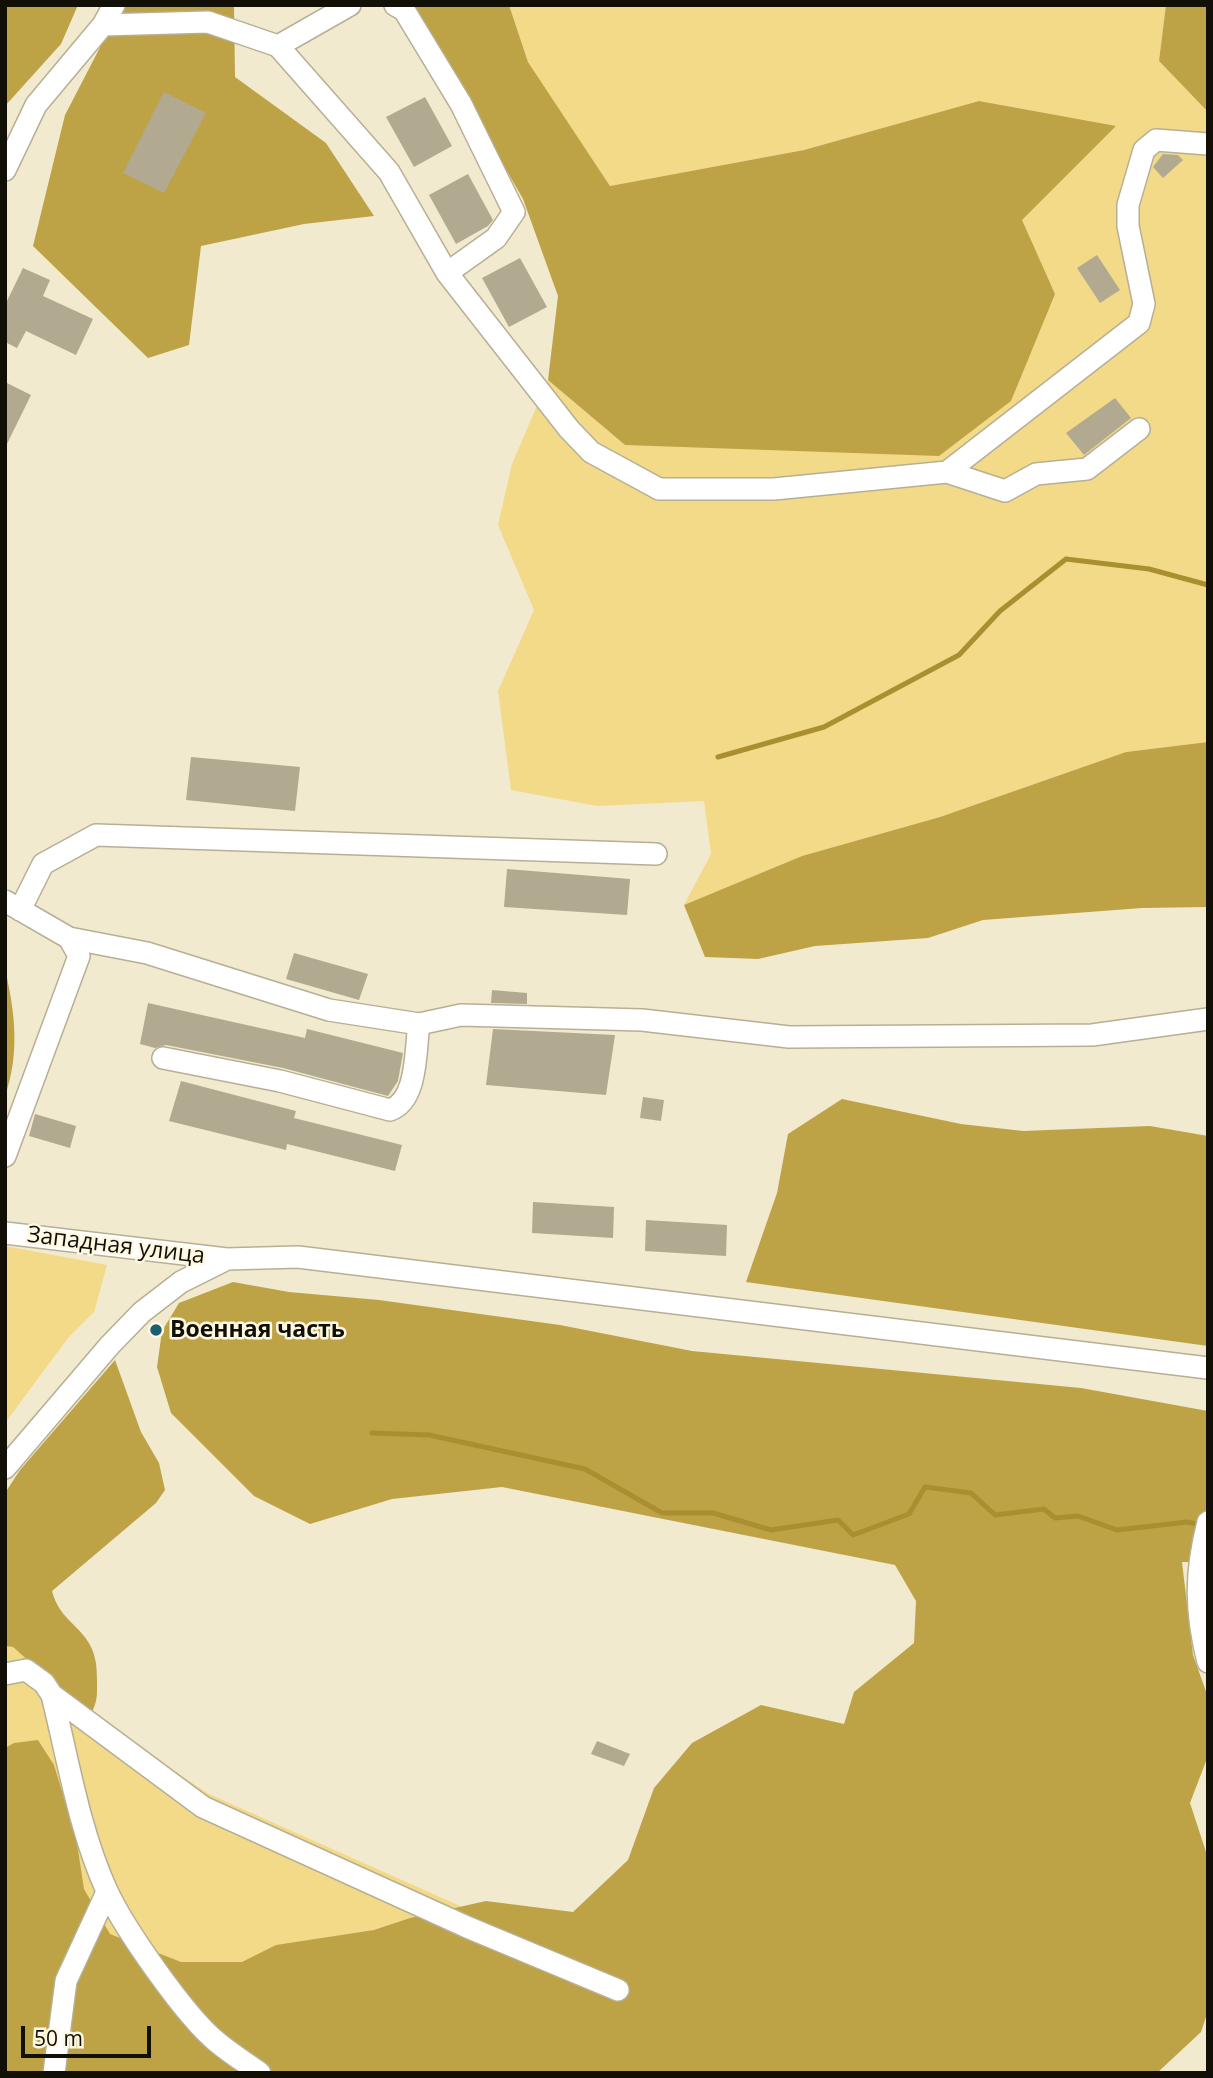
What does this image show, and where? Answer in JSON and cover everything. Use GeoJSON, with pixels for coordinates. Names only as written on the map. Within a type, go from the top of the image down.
{"type":"FeatureCollection","features":[{"type":"Feature","properties":{"kind":"street"},"geometry":{"type":"LineString","coordinates":[[5,136],[36,105],[103,25],[114,5]]}},
{"type":"Feature","properties":{"kind":"street"},"geometry":{"type":"LineString","coordinates":[[278,46],[349,5]]}},
{"type":"Feature","properties":{"kind":"street"},"geometry":{"type":"LineString","coordinates":[[395,5],[404,10],[461,104],[514,212],[496,238],[447,273]]}},
{"type":"Feature","properties":{"kind":"street"},"geometry":{"type":"LineString","coordinates":[[103,25],[208,22],[278,46],[388,172],[447,273],[569,429],[591,452],[659,489],[774,489],[947,472],[1005,491],[1036,474],[1087,470],[1139,429]]}},
{"type":"Feature","properties":{"kind":"street"},"geometry":{"type":"LineString","coordinates":[[5,170],[36,105]]}},
{"type":"Feature","properties":{"kind":"street"},"geometry":{"type":"LineString","coordinates":[[947,472],[1139,323],[1144,304],[1128,226],[1128,205],[1144,150],[1156,141],[1208,144]]}},
{"type":"Feature","properties":{"kind":"street"},"geometry":{"type":"LineString","coordinates":[[656,854],[96,835],[43,864],[12,905],[69,938],[147,953],[329,1010],[419,1024],[461,1015],[642,1020],[789,1037],[830,1037],[1092,1035],[1208,1019]]}},
{"type":"Feature","properties":{"kind":"street"},"geometry":{"type":"LineString","coordinates":[[5,1156],[79,956],[69,938]]}},
{"type":"Feature","properties":{"kind":"street"},"geometry":{"type":"LineString","coordinates":[[163,1058],[280,1081],[390,1110],[402,1105],[408,1095],[419,1024]]}},
{"type":"Feature","properties":{"kind":"street","name":"Западная улица"},"geometry":{"type":"LineString","coordinates":[[5,1233],[227,1259],[298,1257],[1208,1368]]}},
{"type":"Feature","properties":{"kind":"street"},"geometry":{"type":"LineString","coordinates":[[5,1468],[142,1312],[181,1282],[227,1259]]}},
{"type":"Feature","properties":{"kind":"street"},"geometry":{"type":"LineString","coordinates":[[1206,1529],[1198,1560],[1208,1662]]}},
{"type":"Feature","properties":{"kind":"street"},"geometry":{"type":"LineString","coordinates":[[5,1674],[26,1670],[44,1683],[52,1695],[202,1807],[467,1927],[618,1990]]}},
{"type":"Feature","properties":{"kind":"street"},"geometry":{"type":"LineString","coordinates":[[52,1695],[89,1844],[107,1892],[178,1999],[215,2041],[260,2073]]}},
{"type":"Feature","properties":{"kind":"street"},"geometry":{"type":"LineString","coordinates":[[54,2073],[66,1980],[107,1892]]}},
{"type":"Feature","properties":{"kind":"shaded area"},"geometry":{"type":"Polygon","coordinates":[[[5,5],[78,5],[61,44],[5,106],[5,5]]]}},
{"type":"Feature","properties":{"kind":"shaded area"},"geometry":{"type":"Polygon","coordinates":[[[122,5],[234,5],[235,77],[326,143],[374,216],[304,224],[201,246],[189,345],[148,358],[33,246],[65,115],[122,5]]]}},
{"type":"Feature","properties":{"kind":"shaded area"},"geometry":{"type":"Polygon","coordinates":[[[412,5],[509,5],[528,62],[610,186],[804,150],[979,101],[1116,126],[1022,220],[1055,294],[1011,401],[939,456],[625,445],[548,380],[558,296],[523,199],[412,5]]]}},
{"type":"Feature","properties":{"kind":"shaded area"},"geometry":{"type":"Polygon","coordinates":[[[509,5],[1166,5],[1159,61],[1208,112],[1208,742],[1126,752],[940,817],[802,856],[684,905],[711,854],[704,801],[597,806],[511,790],[498,691],[534,610],[498,525],[512,464],[548,380],[625,445],[1055,294],[1021,220],[1115,127],[979,101],[804,150],[610,186],[528,62],[509,5]]]}},
{"type":"Feature","properties":{"kind":"shaded area"},"geometry":{"type":"Polygon","coordinates":[[[1166,5],[1208,5],[1208,112],[1159,61],[1166,5]]]}},
{"type":"Feature","properties":{"kind":"shaded area"},"geometry":{"type":"Polygon","coordinates":[[[1208,742],[1208,907],[1142,908],[983,920],[928,938],[815,946],[758,959],[705,957],[684,905],[802,856],[940,817],[1126,752],[1208,742]]]}},
{"type":"Feature","properties":{"kind":"shaded area"},"geometry":{"type":"Polygon","coordinates":[[[5,969],[11,1001],[14,1048],[5,1096],[5,969]]]}},
{"type":"Feature","properties":{"kind":"shaded area"},"geometry":{"type":"Polygon","coordinates":[[[842,1099],[961,1124],[1023,1131],[1150,1126],[1208,1136],[1208,1346],[746,1282],[777,1193],[788,1134],[842,1099]]]}},
{"type":"Feature","properties":{"kind":"shaded area"},"geometry":{"type":"Polygon","coordinates":[[[5,1246],[107,1265],[94,1312],[68,1338],[5,1423],[5,1246]]]}},
{"type":"Feature","properties":{"kind":"shaded area"},"geometry":{"type":"Polygon","coordinates":[[[233,1282],[289,1292],[379,1300],[560,1325],[692,1351],[1081,1388],[1208,1411],[1208,1562],[1182,1562],[1193,1655],[1208,1697],[1208,1756],[1190,1803],[1208,1858],[1208,2011],[1201,2032],[1157,2073],[5,2073],[5,1748],[14,1743],[38,1740],[54,1765],[76,1837],[84,1889],[110,1934],[181,1962],[242,1962],[276,1945],[374,1930],[410,1918],[486,1901],[573,1912],[628,1860],[654,1788],[692,1743],[761,1705],[844,1724],[854,1692],[914,1643],[916,1601],[895,1565],[502,1487],[392,1499],[310,1524],[254,1496],[171,1413],[157,1367],[162,1331],[179,1303],[233,1282]]]}},
{"type":"Feature","properties":{"kind":"shaded area"},"geometry":{"type":"Polygon","coordinates":[[[115,1360],[141,1432],[159,1463],[165,1490],[156,1503],[52,1591],[57,1604],[92,1649],[96,1663],[97,1694],[90,1716],[13,1647],[5,1646],[5,1493],[20,1470],[115,1360]]]}},
{"type":"Feature","properties":{"kind":"shaded area"},"geometry":{"type":"Polygon","coordinates":[[[5,1646],[13,1647],[90,1716],[209,1794],[615,1975],[660,1825],[695,1766],[761,1719],[845,1724],[984,1844],[904,2019],[876,2073],[5,2073],[5,1646]]]}},
{"type":"Feature","properties":{"kind":"building"},"geometry":{"type":"Polygon","coordinates":[[[164,92],[206,113],[164,193],[123,173],[164,92]]]}},
{"type":"Feature","properties":{"kind":"building"},"geometry":{"type":"Polygon","coordinates":[[[425,97],[452,146],[414,167],[386,117],[425,97]]]}},
{"type":"Feature","properties":{"kind":"building"},"geometry":{"type":"Polygon","coordinates":[[[1163,154],[1178,155],[1183,160],[1163,178],[1153,167],[1163,154]]]}},
{"type":"Feature","properties":{"kind":"building"},"geometry":{"type":"Polygon","coordinates":[[[468,174],[493,220],[488,226],[456,244],[429,195],[468,174]]]}},
{"type":"Feature","properties":{"kind":"building"},"geometry":{"type":"Polygon","coordinates":[[[1097,255],[1120,290],[1100,303],[1077,268],[1097,255]]]}},
{"type":"Feature","properties":{"kind":"building"},"geometry":{"type":"Polygon","coordinates":[[[520,258],[547,307],[509,327],[482,278],[520,258]]]}},
{"type":"Feature","properties":{"kind":"building"},"geometry":{"type":"Polygon","coordinates":[[[23,268],[50,280],[43,296],[93,319],[76,355],[26,331],[17,348],[5,342],[5,305],[23,268]]]}},
{"type":"Feature","properties":{"kind":"building"},"geometry":{"type":"Polygon","coordinates":[[[5,382],[31,395],[5,448],[5,382]]]}},
{"type":"Feature","properties":{"kind":"building"},"geometry":{"type":"Polygon","coordinates":[[[1115,398],[1131,418],[1084,455],[1066,433],[1115,398]]]}},
{"type":"Feature","properties":{"kind":"building"},"geometry":{"type":"Polygon","coordinates":[[[191,757],[300,767],[295,811],[186,800],[191,757]]]}},
{"type":"Feature","properties":{"kind":"building"},"geometry":{"type":"Polygon","coordinates":[[[507,869],[630,879],[627,915],[504,907],[507,869]]]}},
{"type":"Feature","properties":{"kind":"building"},"geometry":{"type":"Polygon","coordinates":[[[294,953],[368,974],[359,1000],[286,979],[294,953]]]}},
{"type":"Feature","properties":{"kind":"building"},"geometry":{"type":"Polygon","coordinates":[[[492,990],[527,993],[527,1004],[491,1003],[492,990]]]}},
{"type":"Feature","properties":{"kind":"building"},"geometry":{"type":"Polygon","coordinates":[[[148,1003],[305,1038],[307,1029],[403,1053],[398,1081],[388,1096],[283,1068],[166,1045],[155,1048],[140,1044],[148,1003]]]}},
{"type":"Feature","properties":{"kind":"building"},"geometry":{"type":"Polygon","coordinates":[[[493,1029],[615,1035],[606,1095],[486,1085],[493,1029]]]}},
{"type":"Feature","properties":{"kind":"building"},"geometry":{"type":"Polygon","coordinates":[[[181,1081],[296,1111],[294,1118],[402,1145],[395,1171],[287,1144],[286,1150],[169,1121],[181,1081]]]}},
{"type":"Feature","properties":{"kind":"building"},"geometry":{"type":"Polygon","coordinates":[[[643,1097],[664,1100],[661,1121],[640,1118],[643,1097]]]}},
{"type":"Feature","properties":{"kind":"building"},"geometry":{"type":"Polygon","coordinates":[[[35,1114],[76,1126],[70,1148],[29,1136],[35,1114]]]}},
{"type":"Feature","properties":{"kind":"building"},"geometry":{"type":"Polygon","coordinates":[[[533,1202],[614,1207],[613,1238],[532,1233],[533,1202]]]}},
{"type":"Feature","properties":{"kind":"building"},"geometry":{"type":"Polygon","coordinates":[[[646,1220],[727,1225],[726,1256],[645,1251],[646,1220]]]}},
{"type":"Feature","properties":{"kind":"building"},"geometry":{"type":"Polygon","coordinates":[[[597,1741],[630,1754],[624,1766],[591,1754],[597,1741]]]}},
{"type":"Feature","properties":{"kind":"waterway"},"geometry":{"type":"LineString","coordinates":[[718,757],[824,727],[959,655],[1000,611],[1066,559],[1149,569],[1208,585]]}},
{"type":"Feature","properties":{"kind":"waterway"},"geometry":{"type":"LineString","coordinates":[[372,1433],[429,1435],[585,1469],[662,1513],[713,1513],[771,1530],[838,1520],[853,1535],[909,1514],[925,1487],[971,1493],[995,1515],[1044,1509],[1055,1518],[1078,1516],[1117,1530],[1187,1522],[1203,1525]]}},
{"type":"Feature","properties":{"kind":"place","name":"Военная часть"},"geometry":{"type":"Point","coordinates":[156,1330]}}]}
